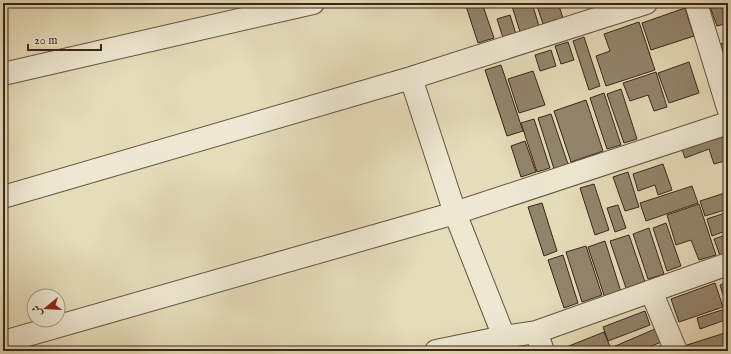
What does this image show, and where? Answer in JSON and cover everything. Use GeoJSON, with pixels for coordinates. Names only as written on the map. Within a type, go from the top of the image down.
{"type":"FeatureCollection","features":[{"type":"Feature","properties":{"kind":"street"},"geometry":{"type":"LineString","coordinates":[[3,74],[313,3]]}},
{"type":"Feature","properties":{"kind":"street"},"geometry":{"type":"LineString","coordinates":[[3,197],[411,78],[646,3]]}},
{"type":"Feature","properties":{"kind":"street"},"geometry":{"type":"LineString","coordinates":[[696,3],[728,108]]}},
{"type":"Feature","properties":{"kind":"street"},"geometry":{"type":"LineString","coordinates":[[411,78],[455,213],[504,337]]}},
{"type":"Feature","properties":{"kind":"street"},"geometry":{"type":"LineString","coordinates":[[3,342],[455,213],[728,123]]}},
{"type":"Feature","properties":{"kind":"street"},"geometry":{"type":"LineString","coordinates":[[436,351],[504,337],[539,342],[651,291],[728,264]]}},
{"type":"Feature","properties":{"kind":"street"},"geometry":{"type":"LineString","coordinates":[[651,291],[676,351]]}},
{"type":"Feature","properties":{"kind":"building"},"geometry":{"type":"Polygon","coordinates":[[[465,3],[482,3],[494,38],[478,43],[465,3]]]}},
{"type":"Feature","properties":{"kind":"building"},"geometry":{"type":"Polygon","coordinates":[[[511,3],[532,3],[539,26],[520,32],[511,3]]]}},
{"type":"Feature","properties":{"kind":"building"},"geometry":{"type":"Polygon","coordinates":[[[536,3],[558,3],[563,18],[543,24],[536,3]]]}},
{"type":"Feature","properties":{"kind":"building"},"geometry":{"type":"Polygon","coordinates":[[[722,3],[728,3],[728,23],[717,26],[710,7],[722,3]]]}},
{"type":"Feature","properties":{"kind":"building"},"geometry":{"type":"Polygon","coordinates":[[[685,8],[694,36],[651,50],[642,23],[685,8]]]}},
{"type":"Feature","properties":{"kind":"building"},"geometry":{"type":"Polygon","coordinates":[[[510,15],[517,37],[504,41],[497,19],[510,15]]]}},
{"type":"Feature","properties":{"kind":"building"},"geometry":{"type":"Polygon","coordinates":[[[639,22],[655,70],[606,86],[596,56],[610,51],[604,34],[639,22]]]}},
{"type":"Feature","properties":{"kind":"building"},"geometry":{"type":"Polygon","coordinates":[[[584,37],[600,86],[589,90],[573,41],[584,37]]]}},
{"type":"Feature","properties":{"kind":"building"},"geometry":{"type":"Polygon","coordinates":[[[568,42],[574,60],[561,64],[555,46],[568,42]]]}},
{"type":"Feature","properties":{"kind":"building"},"geometry":{"type":"Polygon","coordinates":[[[728,42],[728,55],[724,57],[720,44],[728,42]]]}},
{"type":"Feature","properties":{"kind":"building"},"geometry":{"type":"Polygon","coordinates":[[[551,50],[556,66],[540,71],[535,55],[551,50]]]}},
{"type":"Feature","properties":{"kind":"building"},"geometry":{"type":"Polygon","coordinates":[[[689,62],[699,93],[669,103],[658,73],[689,62]]]}},
{"type":"Feature","properties":{"kind":"building"},"geometry":{"type":"Polygon","coordinates":[[[501,65],[523,131],[507,136],[485,70],[501,65]]]}},
{"type":"Feature","properties":{"kind":"building"},"geometry":{"type":"Polygon","coordinates":[[[533,71],[545,105],[519,113],[508,79],[533,71]]]}},
{"type":"Feature","properties":{"kind":"building"},"geometry":{"type":"Polygon","coordinates":[[[656,72],[667,107],[654,111],[648,95],[630,101],[623,83],[656,72]]]}},
{"type":"Feature","properties":{"kind":"building"},"geometry":{"type":"Polygon","coordinates":[[[621,89],[637,139],[624,143],[607,94],[621,89]]]}},
{"type":"Feature","properties":{"kind":"building"},"geometry":{"type":"Polygon","coordinates":[[[604,93],[621,145],[607,149],[590,98],[604,93]]]}},
{"type":"Feature","properties":{"kind":"building"},"geometry":{"type":"Polygon","coordinates":[[[586,100],[603,151],[571,162],[554,111],[586,100]]]}},
{"type":"Feature","properties":{"kind":"building"},"geometry":{"type":"Polygon","coordinates":[[[551,114],[569,167],[555,172],[538,118],[551,114]]]}},
{"type":"Feature","properties":{"kind":"building"},"geometry":{"type":"Polygon","coordinates":[[[534,119],[550,168],[537,172],[521,123],[534,119]]]}},
{"type":"Feature","properties":{"kind":"building"},"geometry":{"type":"Polygon","coordinates":[[[726,134],[728,139],[728,160],[714,164],[709,149],[685,158],[682,149],[726,134]]]}},
{"type":"Feature","properties":{"kind":"building"},"geometry":{"type":"Polygon","coordinates":[[[525,141],[536,172],[521,177],[511,146],[525,141]]]}},
{"type":"Feature","properties":{"kind":"building"},"geometry":{"type":"Polygon","coordinates":[[[663,164],[672,190],[658,195],[655,185],[638,191],[633,174],[663,164]]]}},
{"type":"Feature","properties":{"kind":"building"},"geometry":{"type":"Polygon","coordinates":[[[628,172],[639,207],[625,211],[613,177],[628,172]]]}},
{"type":"Feature","properties":{"kind":"building"},"geometry":{"type":"Polygon","coordinates":[[[594,184],[609,230],[595,235],[580,188],[594,184]]]}},
{"type":"Feature","properties":{"kind":"building"},"geometry":{"type":"Polygon","coordinates":[[[692,186],[698,203],[646,221],[640,203],[692,186]]]}},
{"type":"Feature","properties":{"kind":"building"},"geometry":{"type":"Polygon","coordinates":[[[728,192],[728,209],[705,216],[700,201],[728,192]]]}},
{"type":"Feature","properties":{"kind":"building"},"geometry":{"type":"Polygon","coordinates":[[[542,203],[557,251],[544,256],[528,207],[542,203]]]}},
{"type":"Feature","properties":{"kind":"building"},"geometry":{"type":"Polygon","coordinates":[[[699,204],[716,255],[699,260],[691,240],[676,245],[667,215],[699,204]]]}},
{"type":"Feature","properties":{"kind":"building"},"geometry":{"type":"Polygon","coordinates":[[[618,205],[626,228],[615,232],[607,208],[618,205]]]}},
{"type":"Feature","properties":{"kind":"building"},"geometry":{"type":"Polygon","coordinates":[[[728,212],[728,230],[712,236],[707,219],[728,212]]]}},
{"type":"Feature","properties":{"kind":"building"},"geometry":{"type":"Polygon","coordinates":[[[666,223],[681,266],[667,271],[653,228],[666,223]]]}},
{"type":"Feature","properties":{"kind":"building"},"geometry":{"type":"Polygon","coordinates":[[[649,228],[664,274],[648,279],[633,234],[649,228]]]}},
{"type":"Feature","properties":{"kind":"building"},"geometry":{"type":"Polygon","coordinates":[[[728,234],[728,258],[722,261],[714,239],[728,234]]]}},
{"type":"Feature","properties":{"kind":"building"},"geometry":{"type":"Polygon","coordinates":[[[629,235],[645,282],[626,288],[610,241],[629,235]]]}},
{"type":"Feature","properties":{"kind":"building"},"geometry":{"type":"Polygon","coordinates":[[[605,241],[622,295],[606,301],[588,247],[605,241]]]}},
{"type":"Feature","properties":{"kind":"building"},"geometry":{"type":"Polygon","coordinates":[[[586,246],[602,295],[582,302],[566,252],[586,246]]]}},
{"type":"Feature","properties":{"kind":"building"},"geometry":{"type":"Polygon","coordinates":[[[563,255],[578,303],[564,308],[548,260],[563,255]]]}},
{"type":"Feature","properties":{"kind":"building"},"geometry":{"type":"Polygon","coordinates":[[[728,282],[728,307],[727,308],[720,285],[728,282]]]}},
{"type":"Feature","properties":{"kind":"building"},"geometry":{"type":"Polygon","coordinates":[[[715,283],[723,307],[679,322],[671,299],[715,283]]]}},
{"type":"Feature","properties":{"kind":"building"},"geometry":{"type":"Polygon","coordinates":[[[725,309],[728,319],[700,329],[697,318],[725,309]]]}},
{"type":"Feature","properties":{"kind":"building"},"geometry":{"type":"Polygon","coordinates":[[[645,311],[650,325],[608,341],[603,327],[645,311]]]}},
{"type":"Feature","properties":{"kind":"building"},"geometry":{"type":"Polygon","coordinates":[[[655,329],[661,342],[640,351],[614,351],[613,347],[655,329]]]}},
{"type":"Feature","properties":{"kind":"building"},"geometry":{"type":"Polygon","coordinates":[[[604,332],[612,351],[559,351],[559,350],[604,332]]]}},
{"type":"Feature","properties":{"kind":"building"},"geometry":{"type":"Polygon","coordinates":[[[728,332],[728,345],[710,351],[689,351],[687,345],[728,332]]]}}]}
